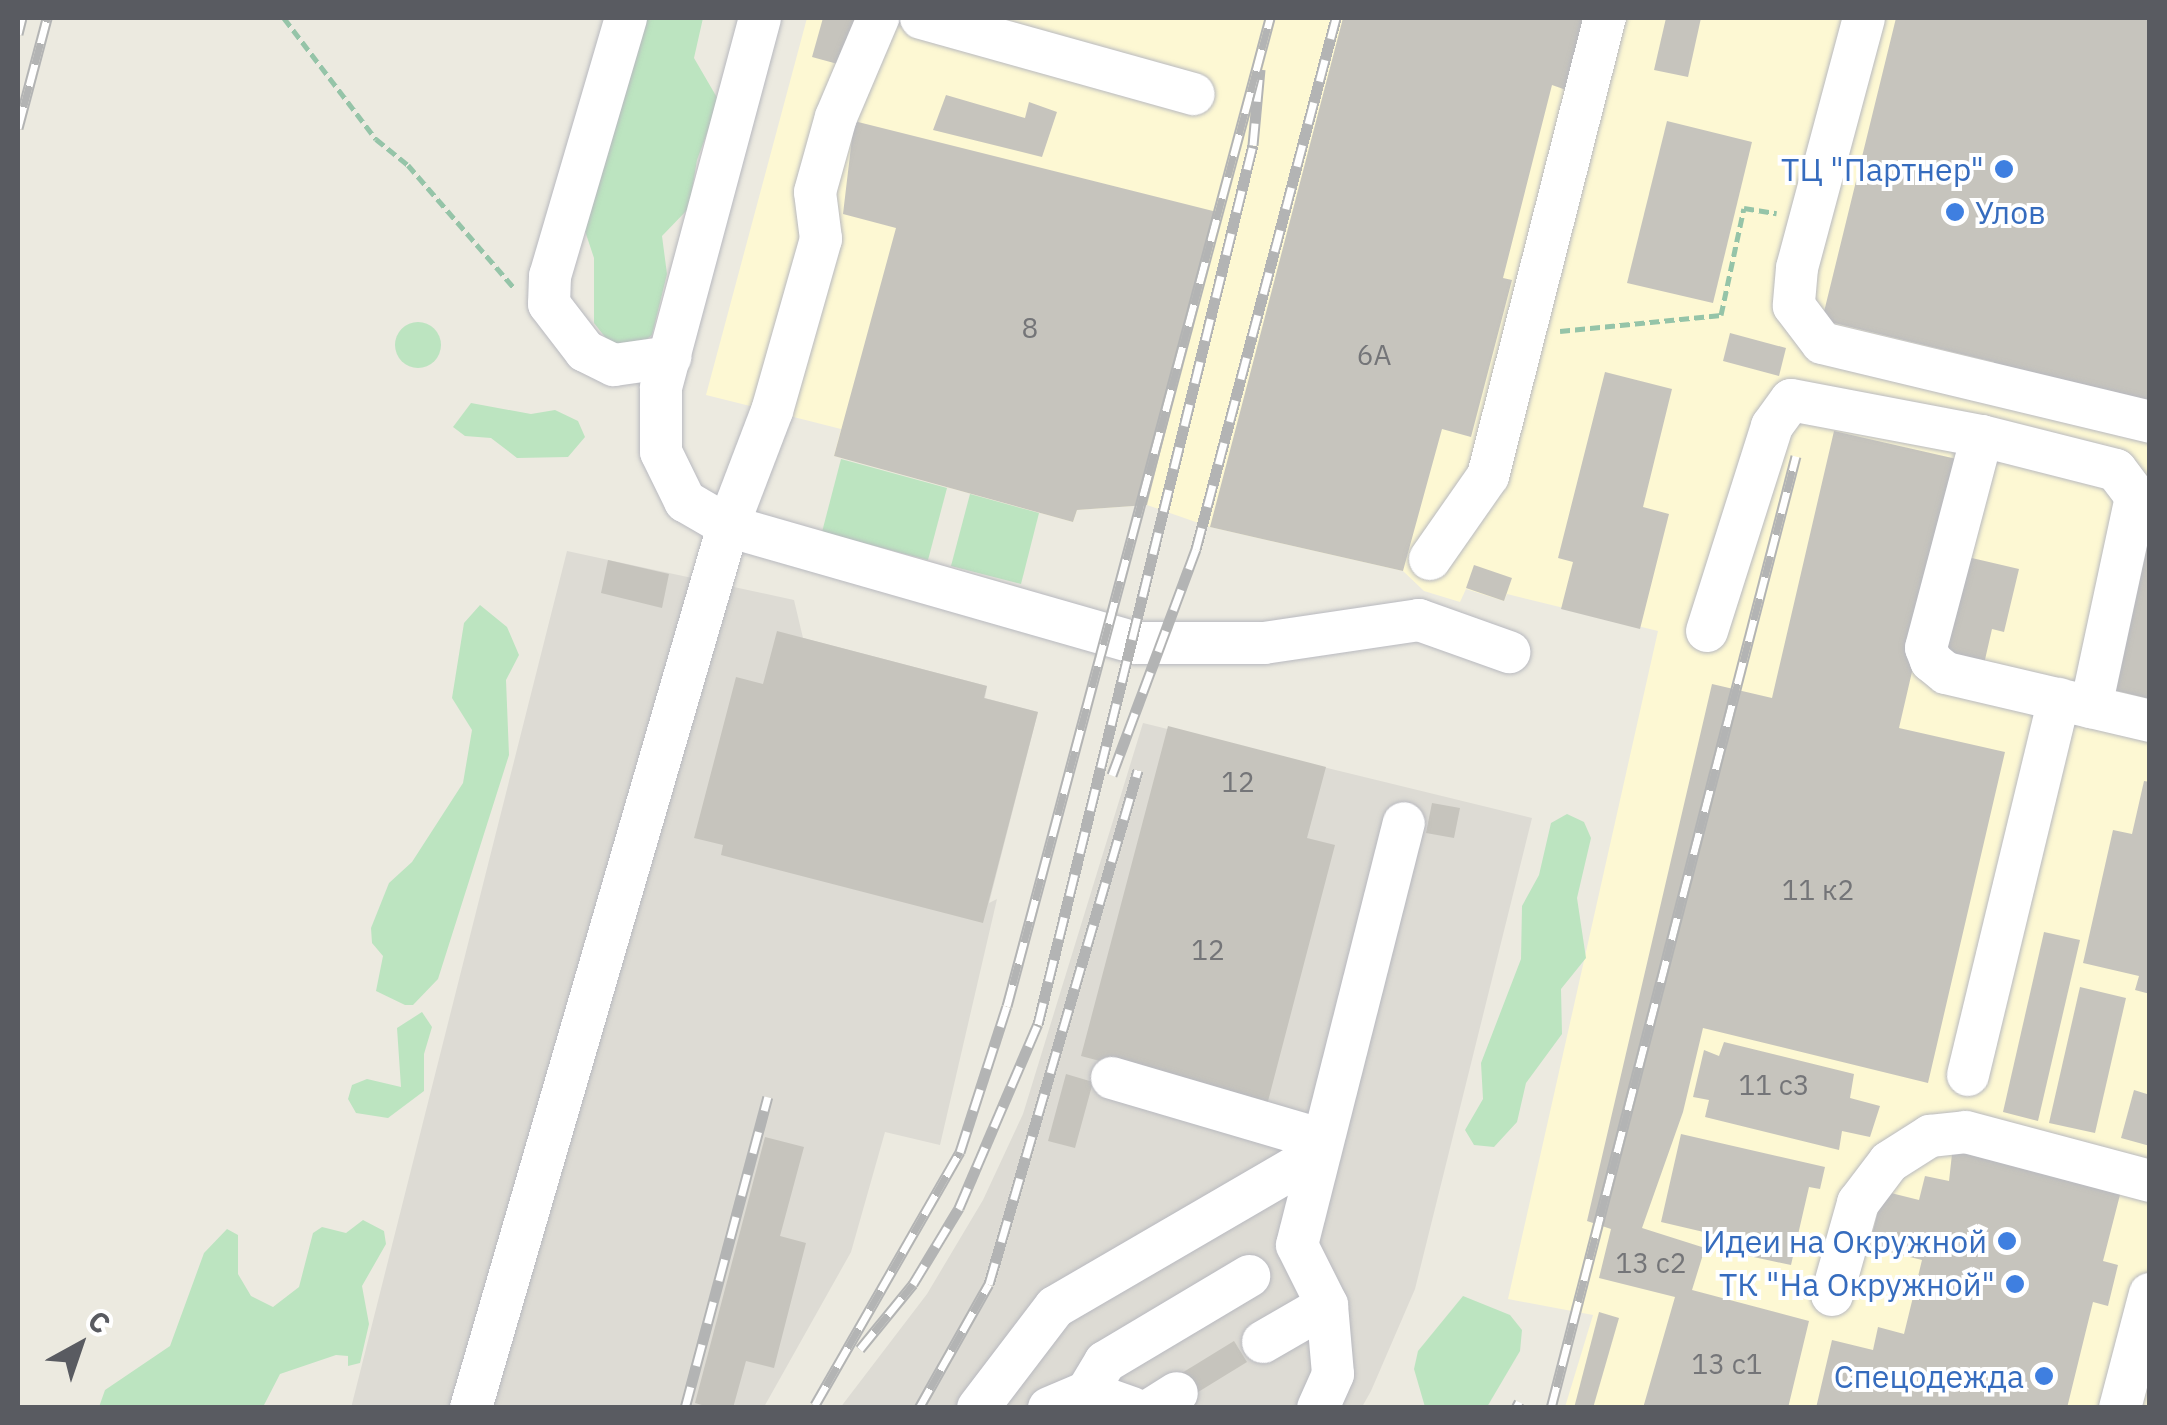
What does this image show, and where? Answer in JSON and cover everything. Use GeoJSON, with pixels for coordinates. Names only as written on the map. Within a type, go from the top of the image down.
{"type":"FeatureCollection","features":[{"type":"Feature","properties":{"kind":"street"},"geometry":{"type":"LineString","coordinates":[[626,18],[550,276],[549,304],[584,350],[614,365],[670,358]]}},
{"type":"Feature","properties":{"kind":"street"},"geometry":{"type":"LineString","coordinates":[[760,18],[661,388],[661,452],[685,500],[728,526],[1135,643],[1264,643],[1419,620],[1510,652]]}},
{"type":"Feature","properties":{"kind":"street"},"geometry":{"type":"LineString","coordinates":[[472,1408],[728,526],[772,411],[821,240],[815,192],[836,117],[878,18]]}},
{"type":"Feature","properties":{"kind":"street"},"geometry":{"type":"LineString","coordinates":[[921,18],[1038,32],[1194,94]]}},
{"type":"Feature","properties":{"kind":"street"},"geometry":{"type":"LineString","coordinates":[[1430,559],[1488,476],[1604,18]]}},
{"type":"Feature","properties":{"kind":"street"},"geometry":{"type":"LineString","coordinates":[[1864,18],[1810,218],[1794,306],[1822,343],[2150,422]]}},
{"type":"Feature","properties":{"kind":"street"},"geometry":{"type":"LineString","coordinates":[[1708,631],[1772,426],[1791,400],[1982,436],[2116,470],[2136,497],[1968,1075]]}},
{"type":"Feature","properties":{"kind":"street"},"geometry":{"type":"LineString","coordinates":[[1982,436],[1926,648],[1946,673],[2150,721]]}},
{"type":"Feature","properties":{"kind":"street"},"geometry":{"type":"LineString","coordinates":[[1318,1408],[1333,1374],[1328,1305],[1297,1245],[1404,824]]}},
{"type":"Feature","properties":{"kind":"street"},"geometry":{"type":"LineString","coordinates":[[1112,1078],[1320,1147]]}},
{"type":"Feature","properties":{"kind":"street"},"geometry":{"type":"LineString","coordinates":[[1832,1295],[1858,1203],[1889,1162],[1930,1136],[1966,1132],[2150,1181]]}},
{"type":"Feature","properties":{"kind":"street"},"geometry":{"type":"LineString","coordinates":[[978,1408],[1055,1307],[1320,1147]]}},
{"type":"Feature","properties":{"kind":"street"},"geometry":{"type":"LineString","coordinates":[[1068,1400],[1105,1362],[1249,1276]]}},
{"type":"Feature","properties":{"kind":"street"},"geometry":{"type":"LineString","coordinates":[[2120,1408],[2150,1294]]}},
{"type":"Feature","properties":{"kind":"street"},"geometry":{"type":"LineString","coordinates":[[1263,1342],[1328,1305]]}},
{"type":"Feature","properties":{"kind":"street"},"geometry":{"type":"LineString","coordinates":[[1068,1400],[1132,1408]]}},
{"type":"Feature","properties":{"kind":"path"},"geometry":{"type":"LineString","coordinates":[[284,18],[376,139],[408,165],[524,300]]}},
{"type":"Feature","properties":{"kind":"path"},"geometry":{"type":"LineString","coordinates":[[1524,334],[1721,314],[1744,208],[1810,218]]}},
{"type":"Feature","properties":{"kind":"shaded area"},"geometry":{"type":"Polygon","coordinates":[[[807,18],[2149,18],[2149,1407],[1565,1407],[1593,1315],[1508,1299],[1658,631],[1507,594],[1504,601],[1466,589],[1460,602],[1424,591],[1403,571],[1210,527],[1147,505],[1077,510],[1073,522],[834,456],[841,429],[706,395],[807,18]]]}},
{"type":"Feature","properties":{"kind":"shaded area"},"geometry":{"type":"Polygon","coordinates":[[[567,551],[794,600],[803,638],[987,686],[985,698],[1038,712],[989,903],[997,899],[940,1145],[885,1132],[851,1252],[764,1407],[351,1408],[567,551]]]}},
{"type":"Feature","properties":{"kind":"shaded area"},"geometry":{"type":"Polygon","coordinates":[[[1143,723],[1532,818],[1415,1289],[1371,1391],[1362,1407],[840,1408],[927,1294],[983,1200],[1023,1114],[1143,723]]]}},
{"type":"Feature","properties":{"kind":"green space"},"geometry":{"type":"Polygon","coordinates":[[[639,18],[703,18],[694,58],[719,101],[697,160],[689,208],[662,236],[667,274],[652,335],[632,351],[609,342],[594,323],[594,258],[580,216],[639,18]]]}},
{"type":"Feature","properties":{"kind":"green space"},"geometry":{"type":"Polygon","coordinates":[[[418,322],[434,329],[441,345],[434,361],[418,368],[402,361],[395,345],[402,329],[418,322]]]}},
{"type":"Feature","properties":{"kind":"green space"},"geometry":{"type":"Polygon","coordinates":[[[471,403],[531,414],[555,410],[578,421],[585,437],[568,457],[517,458],[491,438],[465,436],[453,427],[471,403]]]}},
{"type":"Feature","properties":{"kind":"green space"},"geometry":{"type":"Polygon","coordinates":[[[841,459],[947,488],[928,560],[822,532],[841,459]]]}},
{"type":"Feature","properties":{"kind":"green space"},"geometry":{"type":"Polygon","coordinates":[[[970,494],[1039,513],[1021,584],[951,566],[970,494]]]}},
{"type":"Feature","properties":{"kind":"green space"},"geometry":{"type":"Polygon","coordinates":[[[480,605],[507,627],[519,655],[506,680],[509,755],[438,979],[413,1005],[405,1005],[376,991],[383,956],[372,943],[371,928],[389,883],[412,862],[463,783],[472,730],[452,698],[464,623],[480,605]]]}},
{"type":"Feature","properties":{"kind":"green space"},"geometry":{"type":"Polygon","coordinates":[[[1567,814],[1584,822],[1591,838],[1577,898],[1586,958],[1561,989],[1562,1034],[1526,1083],[1517,1122],[1494,1147],[1474,1145],[1465,1130],[1483,1099],[1481,1063],[1521,959],[1522,906],[1539,875],[1551,823],[1567,814]]]}},
{"type":"Feature","properties":{"kind":"green space"},"geometry":{"type":"Polygon","coordinates":[[[422,1012],[432,1027],[424,1054],[424,1091],[388,1118],[356,1113],[348,1099],[352,1085],[367,1079],[401,1087],[397,1028],[422,1012]]]}},
{"type":"Feature","properties":{"kind":"green space"},"geometry":{"type":"Polygon","coordinates":[[[363,1220],[384,1231],[386,1244],[362,1286],[369,1324],[360,1363],[348,1366],[348,1356],[336,1355],[280,1374],[263,1407],[99,1407],[105,1390],[170,1346],[204,1253],[227,1229],[238,1235],[238,1274],[251,1296],[273,1307],[299,1287],[313,1233],[322,1227],[346,1233],[363,1220]]]}},
{"type":"Feature","properties":{"kind":"green space"},"geometry":{"type":"Polygon","coordinates":[[[1463,1296],[1510,1315],[1522,1330],[1520,1351],[1487,1407],[1425,1407],[1414,1369],[1418,1351],[1463,1296]]]}},
{"type":"Feature","properties":{"kind":"building"},"geometry":{"type":"Polygon","coordinates":[[[823,18],[858,18],[845,66],[812,57],[823,18]]]}},
{"type":"Feature","properties":{"kind":"building"},"geometry":{"type":"Polygon","coordinates":[[[1343,18],[1585,18],[1569,91],[1552,85],[1503,278],[1512,280],[1471,437],[1442,429],[1403,571],[1210,527],[1343,18]]]}},
{"type":"Feature","properties":{"kind":"building"},"geometry":{"type":"Polygon","coordinates":[[[1666,18],[1701,18],[1688,77],[1654,70],[1666,18]]]}},
{"type":"Feature","properties":{"kind":"building","name":"ТЦ \"Партнер\""},"geometry":{"type":"Polygon","coordinates":[[[1896,18],[2150,18],[2150,402],[1992,371],[1994,362],[1822,320],[1896,18]]]}},
{"type":"Feature","properties":{"kind":"building"},"geometry":{"type":"Polygon","coordinates":[[[946,95],[1025,118],[1029,102],[1057,112],[1042,157],[933,130],[946,95]]]}},
{"type":"Feature","properties":{"kind":"building"},"geometry":{"type":"Polygon","coordinates":[[[854,121],[1221,213],[1147,505],[1077,510],[1073,522],[834,456],[896,228],[843,214],[854,121]]]}},
{"type":"Feature","properties":{"kind":"building"},"geometry":{"type":"Polygon","coordinates":[[[1667,121],[1752,142],[1713,303],[1627,283],[1667,121]]]}},
{"type":"Feature","properties":{"kind":"building"},"geometry":{"type":"Polygon","coordinates":[[[1730,333],[1786,348],[1779,376],[1723,361],[1730,333]]]}},
{"type":"Feature","properties":{"kind":"building"},"geometry":{"type":"Polygon","coordinates":[[[1605,372],[1672,389],[1643,507],[1669,514],[1640,629],[1561,609],[1573,562],[1558,558],[1605,372]]]}},
{"type":"Feature","properties":{"kind":"building"},"geometry":{"type":"Polygon","coordinates":[[[1834,431],[1961,460],[1899,728],[2005,752],[1928,1083],[1703,1028],[1683,1112],[1642,1228],[1705,1248],[1692,1290],[1809,1321],[1788,1408],[1643,1408],[1675,1297],[1599,1278],[1611,1229],[1587,1221],[1712,684],[1772,698],[1834,431]]]}},
{"type":"Feature","properties":{"kind":"building"},"geometry":{"type":"Polygon","coordinates":[[[2150,519],[2150,699],[2106,688],[2150,519]]]}},
{"type":"Feature","properties":{"kind":"building"},"geometry":{"type":"Polygon","coordinates":[[[1959,555],[2019,569],[2004,632],[1992,629],[1984,664],[1943,654],[1959,555]]]}},
{"type":"Feature","properties":{"kind":"building"},"geometry":{"type":"Polygon","coordinates":[[[608,560],[669,574],[662,608],[601,593],[608,560]]]}},
{"type":"Feature","properties":{"kind":"building"},"geometry":{"type":"Polygon","coordinates":[[[1474,565],[1512,578],[1504,601],[1466,588],[1474,565]]]}},
{"type":"Feature","properties":{"kind":"building"},"geometry":{"type":"Polygon","coordinates":[[[777,631],[987,686],[984,698],[1038,712],[983,923],[721,855],[723,845],[694,838],[736,677],[763,684],[777,631]]]}},
{"type":"Feature","properties":{"kind":"building"},"geometry":{"type":"Polygon","coordinates":[[[1168,726],[1326,767],[1307,838],[1335,845],[1267,1105],[1081,1056],[1168,726]]]}},
{"type":"Feature","properties":{"kind":"building"},"geometry":{"type":"Polygon","coordinates":[[[2144,781],[2150,782],[2150,994],[2135,990],[2139,976],[2083,963],[2113,830],[2132,834],[2144,781]]]}},
{"type":"Feature","properties":{"kind":"building"},"geometry":{"type":"Polygon","coordinates":[[[1432,803],[1460,808],[1454,838],[1426,833],[1432,803]]]}},
{"type":"Feature","properties":{"kind":"building"},"geometry":{"type":"Polygon","coordinates":[[[2044,932],[2080,940],[2038,1121],[2003,1112],[2044,932]]]}},
{"type":"Feature","properties":{"kind":"building"},"geometry":{"type":"Polygon","coordinates":[[[2080,987],[2126,998],[2095,1133],[2049,1123],[2080,987]]]}},
{"type":"Feature","properties":{"kind":"building"},"geometry":{"type":"Polygon","coordinates":[[[1724,1042],[1854,1074],[1850,1098],[1880,1106],[1870,1137],[1842,1131],[1839,1150],[1705,1117],[1709,1100],[1693,1097],[1704,1050],[1719,1056],[1724,1042]]]}},
{"type":"Feature","properties":{"kind":"building"},"geometry":{"type":"Polygon","coordinates":[[[1066,1074],[1093,1082],[1075,1148],[1048,1141],[1066,1074]]]}},
{"type":"Feature","properties":{"kind":"building"},"geometry":{"type":"Polygon","coordinates":[[[2134,1090],[2150,1095],[2150,1146],[2121,1138],[2134,1090]]]}},
{"type":"Feature","properties":{"kind":"building"},"geometry":{"type":"Polygon","coordinates":[[[1681,1134],[1825,1167],[1820,1189],[1809,1187],[1791,1265],[1735,1253],[1738,1240],[1661,1222],[1681,1134]]]}},
{"type":"Feature","properties":{"kind":"building"},"geometry":{"type":"Polygon","coordinates":[[[765,1137],[804,1147],[780,1236],[806,1243],[774,1368],[746,1361],[733,1408],[712,1408],[695,1403],[765,1137]]]}},
{"type":"Feature","properties":{"kind":"building","name":"ТК \"На Окружной\""},"geometry":{"type":"Polygon","coordinates":[[[1953,1145],[2122,1187],[2103,1261],[2118,1265],[2108,1306],[2093,1302],[2067,1408],[1816,1408],[1832,1340],[1873,1350],[1878,1327],[1904,1334],[1922,1260],[1869,1247],[1883,1191],[1919,1200],[1925,1176],[1949,1181],[1953,1145]]]}},
{"type":"Feature","properties":{"kind":"building"},"geometry":{"type":"Polygon","coordinates":[[[1599,1312],[1619,1318],[1593,1408],[1574,1408],[1599,1312]]]}},
{"type":"Feature","properties":{"kind":"building"},"geometry":{"type":"Polygon","coordinates":[[[1234,1341],[1247,1362],[1190,1397],[1177,1376],[1234,1341]]]}},
{"type":"Feature","properties":{"kind":"railway"},"geometry":{"type":"LineString","coordinates":[[18,34],[22,18]]}},
{"type":"Feature","properties":{"kind":"railway"},"geometry":{"type":"LineString","coordinates":[[18,128],[47,18]]}},
{"type":"Feature","properties":{"kind":"railway"},"geometry":{"type":"LineString","coordinates":[[815,1405],[960,1152],[1007,1006],[1270,18]]}},
{"type":"Feature","properties":{"kind":"railway"},"geometry":{"type":"LineString","coordinates":[[1112,775],[1196,549],[1336,18]]}},
{"type":"Feature","properties":{"kind":"railway"},"geometry":{"type":"LineString","coordinates":[[860,1349],[913,1284],[959,1208],[1038,1024],[1253,145],[1260,69]]}},
{"type":"Feature","properties":{"kind":"railway"},"geometry":{"type":"LineString","coordinates":[[1551,1408],[1796,456]]}},
{"type":"Feature","properties":{"kind":"railway"},"geometry":{"type":"LineString","coordinates":[[919,1408],[989,1284],[1138,770]]}},
{"type":"Feature","properties":{"kind":"railway"},"geometry":{"type":"LineString","coordinates":[[685,1408],[768,1097]]}},
{"type":"Feature","properties":{"kind":"railway"},"geometry":{"type":"LineString","coordinates":[[1516,1408],[1519,1402]]}},
{"type":"Feature","properties":{"kind":"place","name":"ТЦ \"Партнер\""},"geometry":{"type":"Point","coordinates":[2004,169]}},
{"type":"Feature","properties":{"kind":"place","name":"Улов"},"geometry":{"type":"Point","coordinates":[1955,212]}},
{"type":"Feature","properties":{"kind":"place","name":"Идеи на Окружной"},"geometry":{"type":"Point","coordinates":[2007,1241]}},
{"type":"Feature","properties":{"kind":"place","name":"ТК \"На Окружной\""},"geometry":{"type":"Point","coordinates":[2015,1284]}},
{"type":"Feature","properties":{"kind":"place","name":"Спецодежда"},"geometry":{"type":"Point","coordinates":[2044,1376]}}]}
